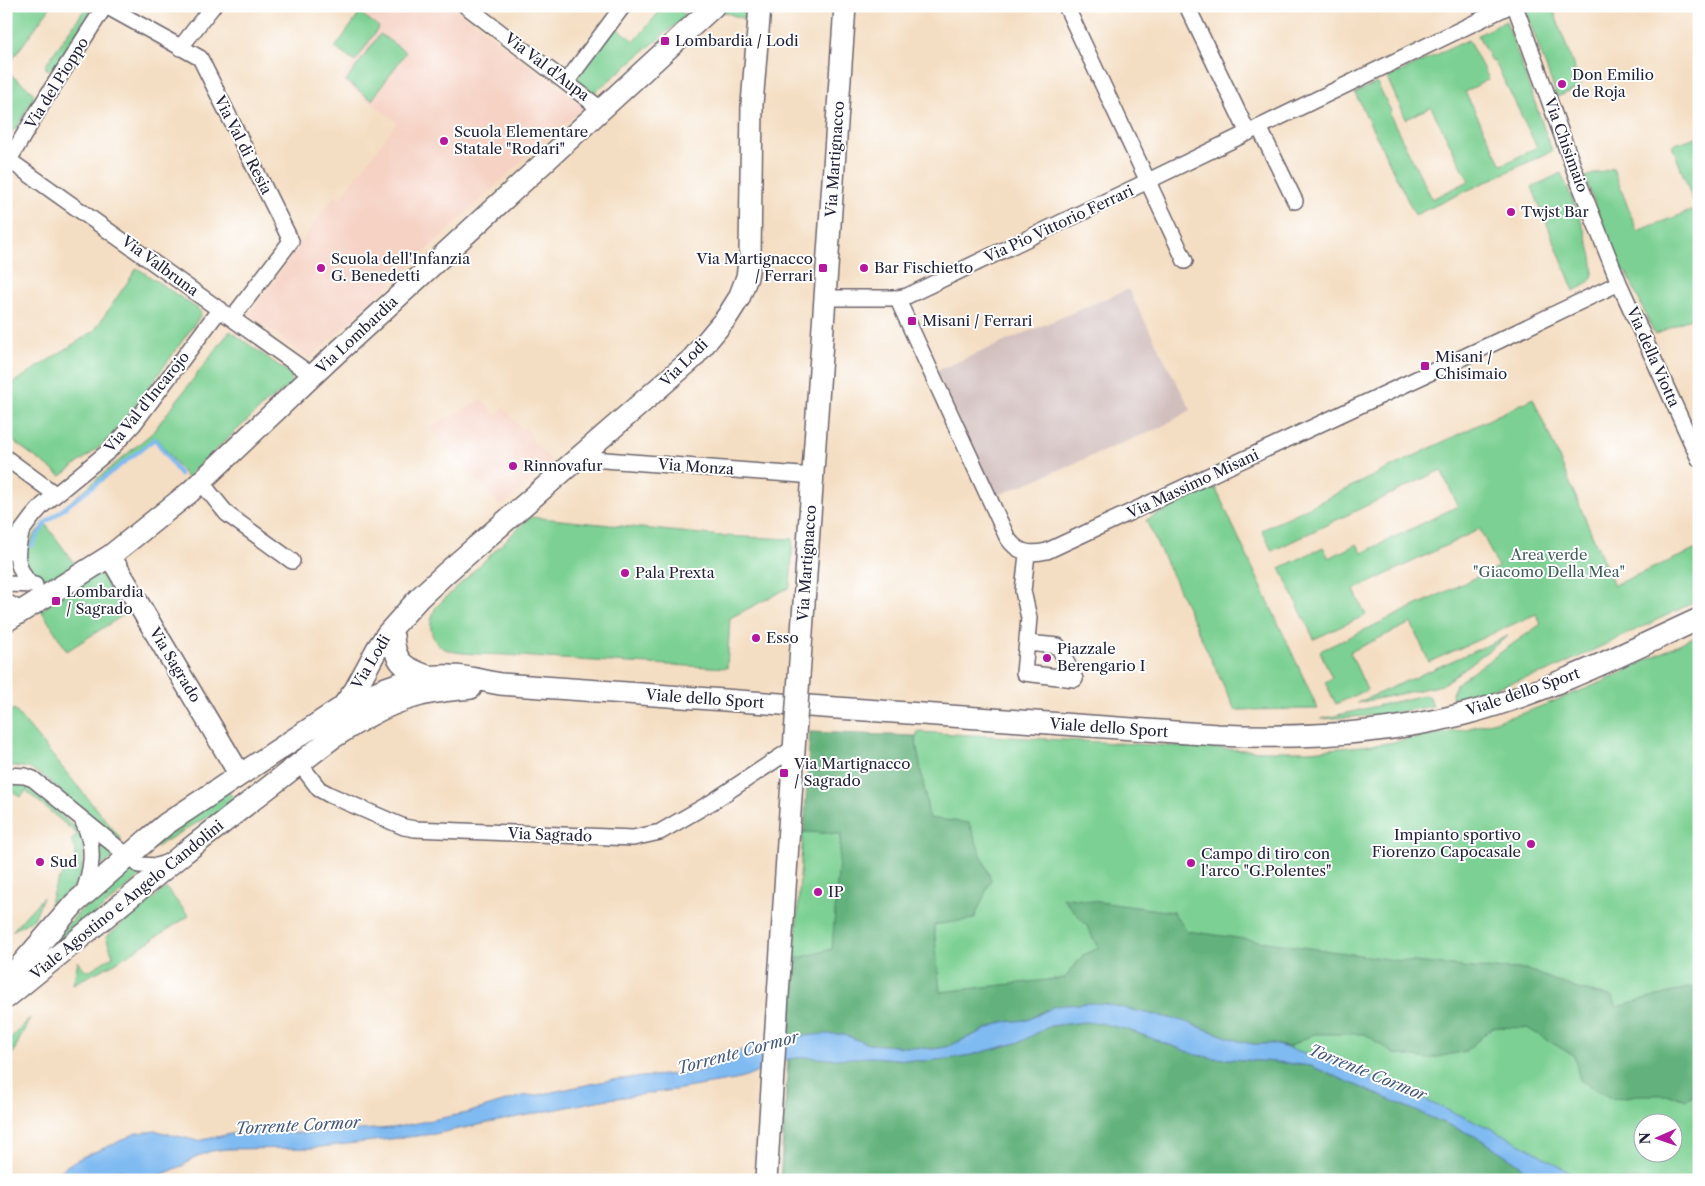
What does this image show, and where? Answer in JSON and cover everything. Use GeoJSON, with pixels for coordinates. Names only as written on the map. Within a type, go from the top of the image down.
{"type":"FeatureCollection","features":[{"type":"Feature","properties":{"kind":"street","name":"Via Val di Resia"},"geometry":{"type":"LineString","coordinates":[[106,6],[200,58],[291,241],[226,314]]}},
{"type":"Feature","properties":{"kind":"street","name":"Via del Pioppo"},"geometry":{"type":"LineString","coordinates":[[8,159],[106,6]]}},
{"type":"Feature","properties":{"kind":"street"},"geometry":{"type":"LineString","coordinates":[[180,48],[213,6]]}},
{"type":"Feature","properties":{"kind":"street","name":"Via Val d'Aupa"},"geometry":{"type":"LineString","coordinates":[[466,6],[567,81],[602,110]]}},
{"type":"Feature","properties":{"kind":"street"},"geometry":{"type":"LineString","coordinates":[[567,81],[623,6]]}},
{"type":"Feature","properties":{"kind":"street","name":"Via Lodi"},"geometry":{"type":"LineString","coordinates":[[347,716],[364,707],[398,627],[419,598],[692,358],[727,317],[739,298],[750,256],[752,104],[760,6]]}},
{"type":"Feature","properties":{"kind":"street","name":"Via Martignacco"},"geometry":{"type":"LineString","coordinates":[[766,1180],[845,6]]}},
{"type":"Feature","properties":{"kind":"street","name":"Via Pio Vittorio Ferrari"},"geometry":{"type":"LineString","coordinates":[[1066,6],[1185,261]]}},
{"type":"Feature","properties":{"kind":"street"},"geometry":{"type":"LineString","coordinates":[[1186,6],[1253,130],[1295,201]]}},
{"type":"Feature","properties":{"kind":"street","name":"Via Pio Vittorio Ferrari"},"geometry":{"type":"LineString","coordinates":[[826,298],[896,298],[907,296],[1148,182],[1509,6]]}},
{"type":"Feature","properties":{"kind":"street","name":"Via Chisimaio"},"geometry":{"type":"LineString","coordinates":[[1515,6],[1619,283]]}},
{"type":"Feature","properties":{"kind":"street","name":"Via Lombardia"},"geometry":{"type":"LineString","coordinates":[[12,611],[64,585],[110,556],[201,482],[313,376],[602,110],[706,9]]}},
{"type":"Feature","properties":{"kind":"street","name":"Via Valbruna"},"geometry":{"type":"LineString","coordinates":[[8,159],[313,376]]}},
{"type":"Feature","properties":{"kind":"street","name":"Via della Viotta"},"geometry":{"type":"LineString","coordinates":[[1619,283],[1699,459]]}},
{"type":"Feature","properties":{"kind":"street","name":"Via Massimo Misani"},"geometry":{"type":"LineString","coordinates":[[1027,554],[1038,553],[1055,547],[1489,346],[1619,283]]}},
{"type":"Feature","properties":{"kind":"street"},"geometry":{"type":"LineString","coordinates":[[896,298],[1007,537],[1017,549],[1027,554],[1023,591],[1028,618],[1027,643]]}},
{"type":"Feature","properties":{"kind":"street","name":"Via Val d'Incarojo"},"geometry":{"type":"LineString","coordinates":[[7,584],[17,571],[12,556],[23,528],[55,494],[110,450],[226,314]]}},
{"type":"Feature","properties":{"kind":"street"},"geometry":{"type":"LineString","coordinates":[[6,458],[55,494]]}},
{"type":"Feature","properties":{"kind":"street","name":"Via Monza"},"geometry":{"type":"LineString","coordinates":[[579,458],[814,476]]}},
{"type":"Feature","properties":{"kind":"street"},"geometry":{"type":"LineString","coordinates":[[201,482],[227,514],[292,561]]}},
{"type":"Feature","properties":{"kind":"street"},"geometry":{"type":"LineString","coordinates":[[12,556],[23,576],[31,585]]}},
{"type":"Feature","properties":{"kind":"street","name":"Via Sagrado"},"geometry":{"type":"LineString","coordinates":[[110,556],[240,775]]}},
{"type":"Feature","properties":{"kind":"street"},"geometry":{"type":"LineString","coordinates":[[7,584],[64,585]]}},
{"type":"Feature","properties":{"kind":"street"},"geometry":{"type":"LineString","coordinates":[[7,584],[16,590],[20,599],[12,611]]}},
{"type":"Feature","properties":{"kind":"street","name":"Viale dello Sport"},"geometry":{"type":"LineString","coordinates":[[369,694],[393,684],[426,676],[452,676],[500,684],[1178,733],[1256,737],[1302,736],[1365,731],[1464,714],[1500,703],[1582,672],[1699,619]]}},
{"type":"Feature","properties":{"kind":"street","name":"Via Lodi"},"geometry":{"type":"LineString","coordinates":[[398,627],[396,655],[400,661],[413,671],[426,676]]}},
{"type":"Feature","properties":{"kind":"street","name":"Via Lodi"},"geometry":{"type":"LineString","coordinates":[[347,716],[355,690],[377,649],[387,634],[398,627]]}},
{"type":"Feature","properties":{"kind":"street","name":"Viale dello Sport"},"geometry":{"type":"LineString","coordinates":[[240,775],[347,716],[384,708],[414,696],[446,690],[500,684]]}},
{"type":"Feature","properties":{"kind":"street","name":"Viale dello Sport"},"geometry":{"type":"LineString","coordinates":[[256,798],[300,764],[347,716]]}},
{"type":"Feature","properties":{"kind":"street","name":"Via Sagrado"},"geometry":{"type":"LineString","coordinates":[[300,764],[319,789],[415,830],[632,838],[660,832],[712,802],[795,741]]}},
{"type":"Feature","properties":{"kind":"street"},"geometry":{"type":"LineString","coordinates":[[6,775],[25,776],[33,779],[139,865],[151,866],[165,863],[184,853]]}},
{"type":"Feature","properties":{"kind":"street"},"geometry":{"type":"LineString","coordinates":[[240,775],[256,798]]}},
{"type":"Feature","properties":{"kind":"street","name":"Viale Agostino e Angelo Candolini"},"geometry":{"type":"LineString","coordinates":[[6,982],[82,896],[127,856],[166,824],[240,775]]}},
{"type":"Feature","properties":{"kind":"street","name":"Viale Agostino e Angelo Candolini"},"geometry":{"type":"LineString","coordinates":[[6,998],[184,853],[256,798]]}},
{"type":"Feature","properties":{"kind":"street"},"geometry":{"type":"LineString","coordinates":[[81,818],[88,831],[92,853],[89,879],[82,896]]}},
{"type":"Feature","properties":{"kind":"shaded area"},"geometry":{"type":"Polygon","coordinates":[[[366,6],[452,6],[585,107],[522,161],[310,359],[249,315],[334,196],[340,199],[397,122],[341,81],[354,62],[335,48],[366,6]]]}},
{"type":"Feature","properties":{"kind":"shaded area"},"geometry":{"type":"Polygon","coordinates":[[[1128,289],[1191,410],[1161,427],[994,497],[936,371],[1128,289]]]}},
{"type":"Feature","properties":{"kind":"shaded area"},"geometry":{"type":"Polygon","coordinates":[[[482,400],[495,416],[504,408],[522,429],[525,427],[532,435],[530,437],[552,462],[501,507],[430,427],[482,400]]]}},
{"type":"Feature","properties":{"kind":"green space"},"geometry":{"type":"Polygon","coordinates":[[[6,6],[51,6],[6,68],[6,6]]]}},
{"type":"Feature","properties":{"kind":"green space"},"geometry":{"type":"Polygon","coordinates":[[[87,6],[94,6],[54,68],[46,69],[46,64],[87,6]]]}},
{"type":"Feature","properties":{"kind":"green space"},"geometry":{"type":"Polygon","coordinates":[[[664,6],[675,6],[686,16],[594,93],[573,79],[614,26],[635,41],[664,6]]]}},
{"type":"Feature","properties":{"kind":"green space"},"geometry":{"type":"Polygon","coordinates":[[[727,6],[744,6],[744,19],[721,11],[727,6]]]}},
{"type":"Feature","properties":{"kind":"green space"},"geometry":{"type":"Polygon","coordinates":[[[1524,6],[1552,6],[1581,87],[1557,97],[1524,6]]]}},
{"type":"Feature","properties":{"kind":"green space"},"geometry":{"type":"Polygon","coordinates":[[[360,13],[379,27],[355,62],[335,48],[360,13]]]}},
{"type":"Feature","properties":{"kind":"green space"},"geometry":{"type":"Polygon","coordinates":[[[1506,21],[1552,151],[1415,215],[1355,93],[1377,83],[1391,111],[1389,113],[1432,199],[1469,181],[1431,107],[1406,119],[1387,78],[1468,40],[1489,79],[1465,92],[1502,165],[1537,147],[1494,60],[1491,61],[1478,35],[1506,21]]]}},
{"type":"Feature","properties":{"kind":"green space"},"geometry":{"type":"Polygon","coordinates":[[[380,34],[406,52],[372,100],[346,81],[380,34]]]}},
{"type":"Feature","properties":{"kind":"green space"},"geometry":{"type":"Polygon","coordinates":[[[6,71],[32,91],[34,97],[16,129],[7,132],[6,71]]]}},
{"type":"Feature","properties":{"kind":"green space"},"geometry":{"type":"Polygon","coordinates":[[[1699,136],[1699,314],[1655,335],[1627,273],[1618,268],[1585,177],[1613,168],[1637,231],[1696,209],[1672,145],[1699,136]]]}},
{"type":"Feature","properties":{"kind":"green space"},"geometry":{"type":"Polygon","coordinates":[[[1561,173],[1583,225],[1592,256],[1592,277],[1589,282],[1574,291],[1532,187],[1561,173]]]}},
{"type":"Feature","properties":{"kind":"green space"},"geometry":{"type":"Polygon","coordinates":[[[137,268],[198,309],[201,315],[142,397],[111,436],[61,476],[6,436],[6,385],[8,386],[94,331],[137,268]]]}},
{"type":"Feature","properties":{"kind":"green space"},"geometry":{"type":"Polygon","coordinates":[[[230,331],[292,375],[291,385],[266,403],[187,478],[156,438],[45,523],[152,433],[230,331]]]}},
{"type":"Feature","properties":{"kind":"green space","name":"Area verde \"Giacomo Della Mea\""},"geometry":{"type":"Polygon","coordinates":[[[1533,398],[1614,585],[1699,548],[1699,600],[1547,672],[1453,700],[1452,693],[1457,683],[1541,624],[1536,614],[1429,662],[1411,623],[1350,652],[1367,690],[1336,704],[1325,682],[1332,678],[1320,651],[1498,567],[1480,529],[1354,590],[1366,615],[1314,639],[1280,568],[1323,547],[1329,558],[1357,544],[1362,553],[1458,506],[1441,470],[1272,551],[1262,530],[1533,398]]]}},
{"type":"Feature","properties":{"kind":"green space"},"geometry":{"type":"Polygon","coordinates":[[[1215,487],[1318,709],[1235,710],[1146,520],[1215,487]]]}},
{"type":"Feature","properties":{"kind":"green space"},"geometry":{"type":"Polygon","coordinates":[[[530,517],[722,536],[793,539],[790,587],[730,618],[727,668],[466,653],[450,651],[439,645],[435,641],[431,630],[433,612],[436,607],[530,517]]]}},
{"type":"Feature","properties":{"kind":"green space"},"geometry":{"type":"Polygon","coordinates":[[[45,523],[74,563],[52,577],[40,580],[35,579],[30,573],[24,556],[33,536],[45,523]]]}},
{"type":"Feature","properties":{"kind":"green space"},"geometry":{"type":"Polygon","coordinates":[[[99,571],[125,614],[67,651],[41,610],[99,571]]]}},
{"type":"Feature","properties":{"kind":"green space"},"geometry":{"type":"Polygon","coordinates":[[[1699,634],[1699,1180],[780,1180],[803,831],[932,835],[915,736],[918,736],[917,732],[1263,751],[1309,751],[1382,744],[1466,729],[1524,713],[1605,681],[1699,634]]]}},
{"type":"Feature","properties":{"kind":"green space"},"geometry":{"type":"Polygon","coordinates":[[[1508,636],[1442,685],[1357,703],[1508,636]]]}},
{"type":"Feature","properties":{"kind":"green space"},"geometry":{"type":"Polygon","coordinates":[[[1424,695],[1430,697],[1433,706],[1380,715],[1321,719],[1424,695]]]}},
{"type":"Feature","properties":{"kind":"green space"},"geometry":{"type":"Polygon","coordinates":[[[14,709],[122,840],[117,843],[45,777],[28,768],[6,765],[6,714],[14,709]]]}},
{"type":"Feature","properties":{"kind":"green space"},"geometry":{"type":"Polygon","coordinates":[[[810,732],[915,736],[929,818],[969,823],[991,880],[974,919],[934,925],[940,992],[1065,978],[1083,955],[1098,948],[1087,926],[1062,897],[1173,912],[1187,931],[1395,960],[1473,968],[1526,969],[1577,989],[1613,997],[1617,1007],[1699,985],[1699,1092],[1687,1100],[1669,1095],[1638,1095],[1612,1099],[1580,1080],[1574,1056],[1527,1028],[1493,1027],[1466,1051],[1428,1059],[1394,1054],[1365,1034],[1314,1034],[1289,1047],[1273,1044],[1252,1044],[1238,1041],[1183,1021],[1105,1004],[1045,1010],[1028,1020],[1003,1022],[947,1047],[933,1049],[868,1044],[842,1034],[803,1036],[790,1039],[795,959],[832,949],[841,834],[804,832],[810,732]]]}},
{"type":"Feature","properties":{"kind":"green space"},"geometry":{"type":"Polygon","coordinates":[[[6,782],[21,783],[29,787],[79,831],[83,854],[78,881],[69,892],[49,905],[57,882],[75,857],[75,847],[71,841],[77,834],[26,791],[21,797],[6,787],[6,782]]]}},
{"type":"Feature","properties":{"kind":"green space"},"geometry":{"type":"Polygon","coordinates":[[[227,790],[236,801],[217,816],[209,816],[135,859],[227,790]]]}},
{"type":"Feature","properties":{"kind":"green space"},"geometry":{"type":"Polygon","coordinates":[[[101,843],[116,854],[102,867],[101,843]]]}},
{"type":"Feature","properties":{"kind":"green space"},"geometry":{"type":"Polygon","coordinates":[[[129,864],[137,873],[142,875],[13,984],[96,894],[129,864]]]}},
{"type":"Feature","properties":{"kind":"green space"},"geometry":{"type":"Polygon","coordinates":[[[166,888],[189,916],[115,963],[73,984],[78,961],[87,972],[113,956],[106,937],[166,888]]]}},
{"type":"Feature","properties":{"kind":"green space"},"geometry":{"type":"Polygon","coordinates":[[[43,897],[34,919],[12,931],[43,897]]]}},
{"type":"Feature","properties":{"kind":"green space"},"geometry":{"type":"Polygon","coordinates":[[[30,1018],[8,1063],[6,1065],[6,1043],[30,1018]]]}},
{"type":"Feature","properties":{"kind":"green space"},"geometry":{"type":"Polygon","coordinates":[[[1084,1022],[1100,1023],[1129,1030],[1197,1055],[1311,1066],[1477,1137],[1516,1162],[1538,1180],[781,1180],[789,1059],[805,1057],[872,1057],[922,1061],[946,1059],[971,1055],[1020,1042],[1050,1026],[1084,1022]]]}},
{"type":"Feature","properties":{"kind":"water","name":"Torrente Cormor"},"geometry":{"type":"Polygon","coordinates":[[[1091,1003],[1105,1004],[1183,1021],[1238,1041],[1252,1044],[1273,1044],[1327,1059],[1490,1128],[1527,1147],[1582,1180],[1538,1180],[1516,1162],[1477,1137],[1311,1066],[1197,1055],[1129,1030],[1100,1023],[1084,1022],[1050,1026],[1020,1042],[971,1055],[946,1059],[922,1061],[872,1057],[832,1059],[805,1057],[789,1059],[735,1080],[602,1100],[434,1134],[312,1148],[227,1149],[211,1151],[151,1179],[135,1178],[123,1171],[117,1170],[111,1173],[105,1180],[50,1180],[68,1165],[82,1157],[136,1133],[157,1131],[198,1141],[244,1131],[273,1130],[288,1133],[309,1133],[392,1128],[467,1113],[522,1096],[538,1095],[610,1080],[697,1072],[724,1056],[758,1045],[803,1036],[842,1034],[868,1044],[933,1049],[947,1047],[1003,1022],[1028,1020],[1055,1006],[1091,1003]]]}},
{"type":"Feature","properties":{"kind":"waterway"},"geometry":{"type":"LineString","coordinates":[[32,546],[45,523],[155,439],[180,475]]}},
{"type":"Feature","properties":{"kind":"place","name":"Lombardia / Lodi"},"geometry":{"type":"Point","coordinates":[665,41]}},
{"type":"Feature","properties":{"kind":"place","name":"Don Emilio de Roja"},"geometry":{"type":"Point","coordinates":[1562,84]}},
{"type":"Feature","properties":{"kind":"place","name":"Scuola Elementare Statale \"Rodari\""},"geometry":{"type":"Point","coordinates":[444,141]}},
{"type":"Feature","properties":{"kind":"place","name":"Twjst Bar"},"geometry":{"type":"Point","coordinates":[1511,212]}},
{"type":"Feature","properties":{"kind":"place","name":"Scuola dell'Infanzia G. Benedetti"},"geometry":{"type":"Point","coordinates":[321,268]}},
{"type":"Feature","properties":{"kind":"place","name":"Via Martignacco / Ferrari"},"geometry":{"type":"Point","coordinates":[823,268]}},
{"type":"Feature","properties":{"kind":"place","name":"Bar Fischietto"},"geometry":{"type":"Point","coordinates":[864,268]}},
{"type":"Feature","properties":{"kind":"place","name":"Misani / Ferrari"},"geometry":{"type":"Point","coordinates":[912,321]}},
{"type":"Feature","properties":{"kind":"place","name":"Misani / Chisimaio"},"geometry":{"type":"Point","coordinates":[1425,366]}},
{"type":"Feature","properties":{"kind":"place","name":"Rinnovafur"},"geometry":{"type":"Point","coordinates":[513,466]}},
{"type":"Feature","properties":{"kind":"place","name":"Pala Prexta"},"geometry":{"type":"Point","coordinates":[625,573]}},
{"type":"Feature","properties":{"kind":"place","name":"Lombardia / Sagrado"},"geometry":{"type":"Point","coordinates":[56,601]}},
{"type":"Feature","properties":{"kind":"place","name":"Esso"},"geometry":{"type":"Point","coordinates":[756,638]}},
{"type":"Feature","properties":{"kind":"place","name":"Piazzale Berengario I"},"geometry":{"type":"Point","coordinates":[1047,658]}},
{"type":"Feature","properties":{"kind":"place","name":"Via Martignacco / Sagrado"},"geometry":{"type":"Point","coordinates":[784,773]}},
{"type":"Feature","properties":{"kind":"place","name":"Impianto sportivo Fiorenzo Capocasale"},"geometry":{"type":"Point","coordinates":[1531,844]}},
{"type":"Feature","properties":{"kind":"place","name":"Sud"},"geometry":{"type":"Point","coordinates":[40,862]}},
{"type":"Feature","properties":{"kind":"place","name":"Campo di tiro con l'arco \"G.Polentes\""},"geometry":{"type":"Point","coordinates":[1191,863]}},
{"type":"Feature","properties":{"kind":"place","name":"IP"},"geometry":{"type":"Point","coordinates":[818,892]}}]}
